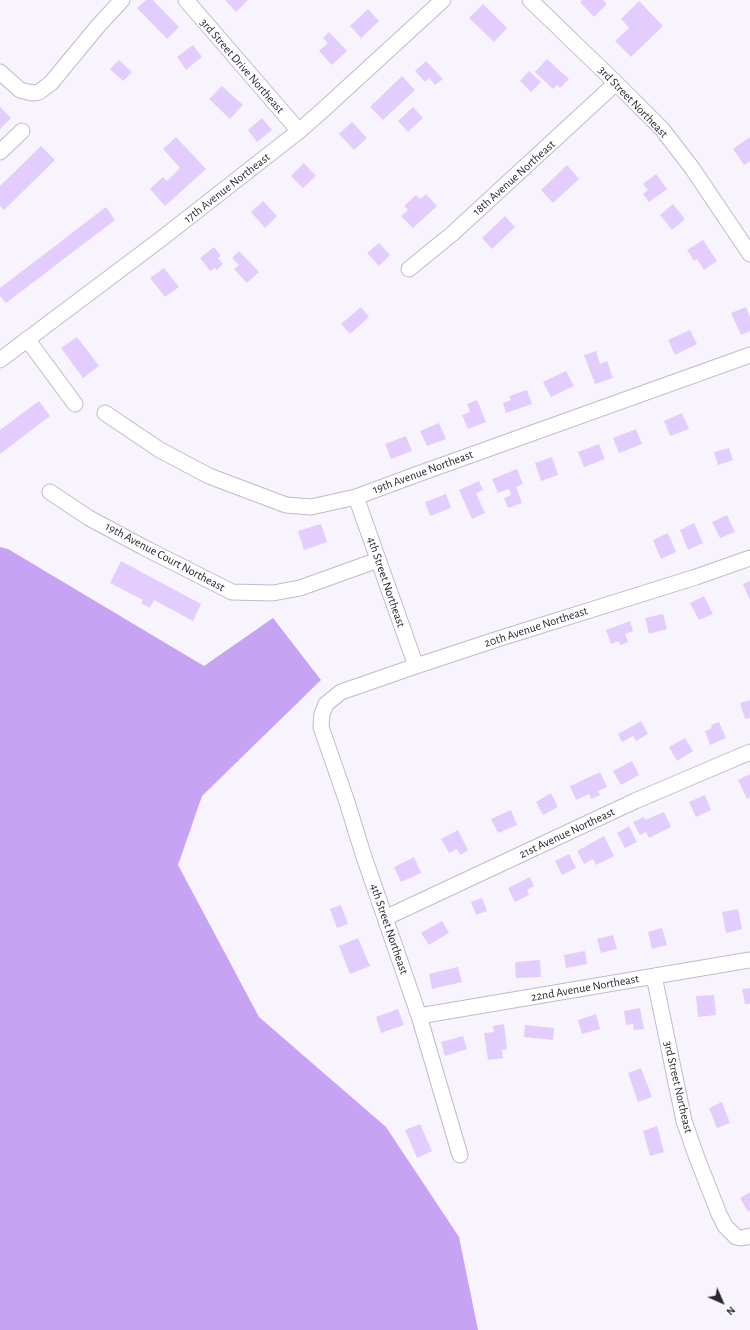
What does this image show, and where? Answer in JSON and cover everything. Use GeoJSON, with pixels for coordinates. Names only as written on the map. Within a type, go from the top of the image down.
{"type":"FeatureCollection","features":[{"type":"Feature","properties":{"kind":"street"},"geometry":{"type":"LineString","coordinates":[[0,72],[20,90],[26,92],[39,92],[51,83],[98,26],[122,0]]}},
{"type":"Feature","properties":{"kind":"street","name":"3rd Street Drive Northeast"},"geometry":{"type":"LineString","coordinates":[[186,0],[299,132]]}},
{"type":"Feature","properties":{"kind":"street","name":"17th Avenue Northeast"},"geometry":{"type":"LineString","coordinates":[[3,352],[26,339],[161,239],[299,132],[442,0]]}},
{"type":"Feature","properties":{"kind":"street","name":"3rd Street Northeast"},"geometry":{"type":"LineString","coordinates":[[530,0],[662,129],[692,168],[750,254]]}},
{"type":"Feature","properties":{"kind":"street","name":"18th Avenue Northeast"},"geometry":{"type":"LineString","coordinates":[[409,270],[452,234],[616,83]]}},
{"type":"Feature","properties":{"kind":"street"},"geometry":{"type":"LineString","coordinates":[[0,152],[22,131]]}},
{"type":"Feature","properties":{"kind":"street"},"geometry":{"type":"LineString","coordinates":[[26,339],[75,404]]}},
{"type":"Feature","properties":{"kind":"street","name":"19th Avenue Northeast"},"geometry":{"type":"LineString","coordinates":[[105,414],[160,450],[209,476],[286,505],[311,507],[356,497],[750,355]]}},
{"type":"Feature","properties":{"kind":"street","name":"19th Avenue Court Northeast"},"geometry":{"type":"LineString","coordinates":[[50,492],[96,521],[232,592],[273,593],[300,588],[378,560]]}},
{"type":"Feature","properties":{"kind":"street","name":"4th Street Northeast"},"geometry":{"type":"LineString","coordinates":[[356,497],[416,666]]}},
{"type":"Feature","properties":{"kind":"street","name":"20th Avenue Northeast"},"geometry":{"type":"LineString","coordinates":[[326,704],[341,692],[416,666],[509,635],[696,577],[750,558]]}},
{"type":"Feature","properties":{"kind":"street","name":"4th Street Northeast"},"geometry":{"type":"LineString","coordinates":[[326,704],[322,714],[322,727],[363,854],[419,1016],[460,1155]]}},
{"type":"Feature","properties":{"kind":"street","name":"21st Avenue Northeast"},"geometry":{"type":"LineString","coordinates":[[385,918],[635,801],[750,752]]}},
{"type":"Feature","properties":{"kind":"street","name":"22nd Avenue Northeast"},"geometry":{"type":"LineString","coordinates":[[419,1016],[750,960]]}},
{"type":"Feature","properties":{"kind":"street","name":"3rd Street Northeast"},"geometry":{"type":"LineString","coordinates":[[654,976],[684,1120],[697,1158],[719,1214],[730,1232],[743,1236]]}},
{"type":"Feature","properties":{"kind":"shaded area"},"geometry":{"type":"Polygon","coordinates":[[[0,547],[8,549],[204,666],[273,618],[321,680],[202,796],[178,865],[259,1017],[386,1127],[459,1237],[478,1330],[0,1330],[0,547]]]}},
{"type":"Feature","properties":{"kind":"building"},"geometry":{"type":"Polygon","coordinates":[[[146,0],[153,0],[179,27],[167,39],[137,8],[146,0]]]}},
{"type":"Feature","properties":{"kind":"building"},"geometry":{"type":"Polygon","coordinates":[[[225,0],[248,0],[236,12],[225,0]]]}},
{"type":"Feature","properties":{"kind":"building"},"geometry":{"type":"Polygon","coordinates":[[[582,0],[603,0],[607,4],[594,17],[580,2],[582,0]]]}},
{"type":"Feature","properties":{"kind":"building"},"geometry":{"type":"Polygon","coordinates":[[[639,1],[663,26],[631,57],[615,41],[629,28],[621,19],[639,1]]]}},
{"type":"Feature","properties":{"kind":"building"},"geometry":{"type":"Polygon","coordinates":[[[483,4],[507,28],[494,42],[469,18],[483,4]]]}},
{"type":"Feature","properties":{"kind":"building"},"geometry":{"type":"Polygon","coordinates":[[[368,9],[379,21],[361,38],[350,26],[368,9]]]}},
{"type":"Feature","properties":{"kind":"building"},"geometry":{"type":"Polygon","coordinates":[[[329,32],[347,51],[332,65],[319,51],[328,43],[323,38],[329,32]]]}},
{"type":"Feature","properties":{"kind":"building"},"geometry":{"type":"Polygon","coordinates":[[[193,45],[202,57],[186,70],[177,57],[193,45]]]}},
{"type":"Feature","properties":{"kind":"building"},"geometry":{"type":"Polygon","coordinates":[[[547,59],[569,79],[560,88],[557,85],[553,89],[535,72],[547,59]]]}},
{"type":"Feature","properties":{"kind":"building"},"geometry":{"type":"Polygon","coordinates":[[[119,60],[132,72],[123,81],[110,69],[119,60]]]}},
{"type":"Feature","properties":{"kind":"building"},"geometry":{"type":"Polygon","coordinates":[[[426,61],[443,79],[435,85],[429,78],[425,82],[415,71],[426,61]]]}},
{"type":"Feature","properties":{"kind":"building"},"geometry":{"type":"Polygon","coordinates":[[[529,71],[541,82],[531,92],[520,81],[529,71]]]}},
{"type":"Feature","properties":{"kind":"building"},"geometry":{"type":"Polygon","coordinates":[[[402,76],[415,90],[383,120],[370,107],[402,76]]]}},
{"type":"Feature","properties":{"kind":"building"},"geometry":{"type":"Polygon","coordinates":[[[222,86],[243,105],[230,119],[209,99],[222,86]]]}},
{"type":"Feature","properties":{"kind":"building"},"geometry":{"type":"Polygon","coordinates":[[[0,107],[11,118],[0,129],[0,107]]]}},
{"type":"Feature","properties":{"kind":"building"},"geometry":{"type":"Polygon","coordinates":[[[413,107],[423,118],[408,132],[398,121],[413,107]]]}},
{"type":"Feature","properties":{"kind":"building"},"geometry":{"type":"Polygon","coordinates":[[[262,118],[272,130],[257,142],[248,130],[262,118]]]}},
{"type":"Feature","properties":{"kind":"building"},"geometry":{"type":"Polygon","coordinates":[[[352,122],[367,138],[354,150],[339,134],[352,122]]]}},
{"type":"Feature","properties":{"kind":"building"},"geometry":{"type":"Polygon","coordinates":[[[176,137],[206,169],[165,206],[150,189],[163,177],[167,181],[180,168],[163,149],[176,137]]]}},
{"type":"Feature","properties":{"kind":"building"},"geometry":{"type":"Polygon","coordinates":[[[750,137],[750,161],[744,165],[733,149],[750,137]]]}},
{"type":"Feature","properties":{"kind":"building"},"geometry":{"type":"Polygon","coordinates":[[[41,146],[55,160],[4,210],[0,206],[0,186],[41,146]]]}},
{"type":"Feature","properties":{"kind":"building"},"geometry":{"type":"Polygon","coordinates":[[[304,163],[316,176],[303,188],[291,176],[304,163]]]}},
{"type":"Feature","properties":{"kind":"building"},"geometry":{"type":"Polygon","coordinates":[[[567,165],[579,179],[553,203],[541,190],[567,165]]]}},
{"type":"Feature","properties":{"kind":"building"},"geometry":{"type":"Polygon","coordinates":[[[656,174],[667,189],[649,202],[643,194],[648,190],[643,184],[656,174]]]}},
{"type":"Feature","properties":{"kind":"building"},"geometry":{"type":"Polygon","coordinates":[[[426,194],[437,206],[413,228],[401,216],[408,210],[404,206],[416,195],[420,199],[426,194]]]}},
{"type":"Feature","properties":{"kind":"building"},"geometry":{"type":"Polygon","coordinates":[[[263,201],[277,216],[265,228],[251,212],[263,201]]]}},
{"type":"Feature","properties":{"kind":"building"},"geometry":{"type":"Polygon","coordinates":[[[673,204],[685,219],[672,230],[660,215],[673,204]]]}},
{"type":"Feature","properties":{"kind":"building"},"geometry":{"type":"Polygon","coordinates":[[[106,207],[115,220],[6,303],[0,296],[0,288],[106,207]]]}},
{"type":"Feature","properties":{"kind":"building"},"geometry":{"type":"Polygon","coordinates":[[[505,216],[515,227],[492,249],[482,238],[505,216]]]}},
{"type":"Feature","properties":{"kind":"building"},"geometry":{"type":"Polygon","coordinates":[[[703,240],[717,261],[704,270],[697,259],[694,261],[687,250],[703,240]]]}},
{"type":"Feature","properties":{"kind":"building"},"geometry":{"type":"Polygon","coordinates":[[[379,243],[390,255],[379,266],[367,253],[379,243]]]}},
{"type":"Feature","properties":{"kind":"building"},"geometry":{"type":"Polygon","coordinates":[[[214,247],[221,256],[218,258],[223,264],[217,270],[215,268],[210,271],[200,258],[214,247]]]}},
{"type":"Feature","properties":{"kind":"building"},"geometry":{"type":"Polygon","coordinates":[[[239,251],[259,272],[247,283],[234,269],[239,265],[232,258],[239,251]]]}},
{"type":"Feature","properties":{"kind":"building"},"geometry":{"type":"Polygon","coordinates":[[[164,268],[179,287],[165,297],[150,278],[164,268]]]}},
{"type":"Feature","properties":{"kind":"building"},"geometry":{"type":"Polygon","coordinates":[[[361,307],[369,317],[350,334],[341,324],[361,307]]]}},
{"type":"Feature","properties":{"kind":"building"},"geometry":{"type":"Polygon","coordinates":[[[746,307],[750,317],[750,331],[741,335],[731,313],[746,307]]]}},
{"type":"Feature","properties":{"kind":"building"},"geometry":{"type":"Polygon","coordinates":[[[690,330],[697,344],[675,355],[668,340],[690,330]]]}},
{"type":"Feature","properties":{"kind":"building"},"geometry":{"type":"Polygon","coordinates":[[[77,337],[99,366],[83,378],[61,348],[77,337]]]}},
{"type":"Feature","properties":{"kind":"building"},"geometry":{"type":"Polygon","coordinates":[[[596,351],[600,364],[607,361],[613,378],[595,384],[584,355],[596,351]]]}},
{"type":"Feature","properties":{"kind":"building"},"geometry":{"type":"Polygon","coordinates":[[[566,371],[574,386],[551,397],[543,382],[566,371]]]}},
{"type":"Feature","properties":{"kind":"building"},"geometry":{"type":"Polygon","coordinates":[[[527,390],[532,404],[506,413],[503,403],[511,400],[509,396],[527,390]]]}},
{"type":"Feature","properties":{"kind":"building"},"geometry":{"type":"Polygon","coordinates":[[[477,400],[486,422],[468,429],[462,415],[470,412],[467,404],[477,400]]]}},
{"type":"Feature","properties":{"kind":"building"},"geometry":{"type":"Polygon","coordinates":[[[39,401],[50,416],[0,454],[0,430],[39,401]]]}},
{"type":"Feature","properties":{"kind":"building"},"geometry":{"type":"Polygon","coordinates":[[[682,413],[689,429],[670,436],[664,421],[682,413]]]}},
{"type":"Feature","properties":{"kind":"building"},"geometry":{"type":"Polygon","coordinates":[[[439,423],[446,439],[427,446],[420,431],[439,423]]]}},
{"type":"Feature","properties":{"kind":"building"},"geometry":{"type":"Polygon","coordinates":[[[636,429],[642,444],[619,453],[613,438],[636,429]]]}},
{"type":"Feature","properties":{"kind":"building"},"geometry":{"type":"Polygon","coordinates":[[[406,436],[412,451],[391,459],[385,444],[406,436]]]}},
{"type":"Feature","properties":{"kind":"building"},"geometry":{"type":"Polygon","coordinates":[[[599,444],[605,459],[584,467],[578,452],[599,444]]]}},
{"type":"Feature","properties":{"kind":"building"},"geometry":{"type":"Polygon","coordinates":[[[729,448],[733,460],[718,465],[714,452],[729,448]]]}},
{"type":"Feature","properties":{"kind":"building"},"geometry":{"type":"Polygon","coordinates":[[[552,457],[558,475],[541,481],[535,463],[552,457]]]}},
{"type":"Feature","properties":{"kind":"building"},"geometry":{"type":"Polygon","coordinates":[[[517,469],[523,484],[516,487],[522,503],[508,508],[504,498],[511,495],[509,489],[498,493],[492,479],[517,469]]]}},
{"type":"Feature","properties":{"kind":"building"},"geometry":{"type":"Polygon","coordinates":[[[479,481],[483,490],[476,493],[485,513],[472,519],[459,490],[479,481]]]}},
{"type":"Feature","properties":{"kind":"building"},"geometry":{"type":"Polygon","coordinates":[[[446,494],[451,508],[430,516],[425,502],[446,494]]]}},
{"type":"Feature","properties":{"kind":"building"},"geometry":{"type":"Polygon","coordinates":[[[727,515],[735,532],[720,538],[712,522],[727,515]]]}},
{"type":"Feature","properties":{"kind":"building"},"geometry":{"type":"Polygon","coordinates":[[[694,523],[703,543],[688,550],[680,530],[694,523]]]}},
{"type":"Feature","properties":{"kind":"building"},"geometry":{"type":"Polygon","coordinates":[[[321,524],[327,542],[304,550],[298,531],[321,524]]]}},
{"type":"Feature","properties":{"kind":"building"},"geometry":{"type":"Polygon","coordinates":[[[668,533],[676,552],[661,559],[653,540],[668,533]]]}},
{"type":"Feature","properties":{"kind":"building"},"geometry":{"type":"Polygon","coordinates":[[[121,561],[201,604],[193,621],[154,600],[150,608],[141,603],[143,600],[110,583],[121,561]]]}},
{"type":"Feature","properties":{"kind":"building"},"geometry":{"type":"Polygon","coordinates":[[[750,581],[750,600],[743,584],[750,581]]]}},
{"type":"Feature","properties":{"kind":"building"},"geometry":{"type":"Polygon","coordinates":[[[704,596],[713,614],[699,620],[690,603],[704,596]]]}},
{"type":"Feature","properties":{"kind":"building"},"geometry":{"type":"Polygon","coordinates":[[[663,614],[667,629],[649,634],[645,618],[663,614]]]}},
{"type":"Feature","properties":{"kind":"building"},"geometry":{"type":"Polygon","coordinates":[[[630,621],[633,631],[625,634],[628,642],[620,645],[619,641],[611,644],[606,630],[630,621]]]}},
{"type":"Feature","properties":{"kind":"building"},"geometry":{"type":"Polygon","coordinates":[[[750,700],[750,718],[745,719],[740,703],[750,700]]]}},
{"type":"Feature","properties":{"kind":"building"},"geometry":{"type":"Polygon","coordinates":[[[641,721],[648,734],[636,741],[633,736],[622,742],[618,734],[641,721]]]}},
{"type":"Feature","properties":{"kind":"building"},"geometry":{"type":"Polygon","coordinates":[[[719,722],[726,738],[710,745],[705,731],[712,728],[711,725],[719,722]]]}},
{"type":"Feature","properties":{"kind":"building"},"geometry":{"type":"Polygon","coordinates":[[[685,738],[693,751],[677,761],[669,747],[685,738]]]}},
{"type":"Feature","properties":{"kind":"building"},"geometry":{"type":"Polygon","coordinates":[[[632,761],[639,775],[621,785],[613,771],[632,761]]]}},
{"type":"Feature","properties":{"kind":"building"},"geometry":{"type":"Polygon","coordinates":[[[600,772],[607,787],[598,791],[600,795],[591,799],[589,794],[576,800],[570,786],[600,772]]]}},
{"type":"Feature","properties":{"kind":"building"},"geometry":{"type":"Polygon","coordinates":[[[750,774],[750,797],[747,799],[738,780],[750,774]]]}},
{"type":"Feature","properties":{"kind":"building"},"geometry":{"type":"Polygon","coordinates":[[[551,793],[558,807],[543,815],[536,802],[551,793]]]}},
{"type":"Feature","properties":{"kind":"building"},"geometry":{"type":"Polygon","coordinates":[[[705,795],[711,810],[696,817],[689,802],[705,795]]]}},
{"type":"Feature","properties":{"kind":"building"},"geometry":{"type":"Polygon","coordinates":[[[511,810],[517,825],[498,833],[491,819],[511,810]]]}},
{"type":"Feature","properties":{"kind":"building"},"geometry":{"type":"Polygon","coordinates":[[[664,812],[671,827],[649,838],[646,832],[640,835],[633,822],[644,817],[645,820],[664,812]]]}},
{"type":"Feature","properties":{"kind":"building"},"geometry":{"type":"Polygon","coordinates":[[[629,826],[637,842],[625,848],[617,833],[629,826]]]}},
{"type":"Feature","properties":{"kind":"building"},"geometry":{"type":"Polygon","coordinates":[[[458,830],[468,850],[460,855],[457,849],[449,853],[441,839],[458,830]]]}},
{"type":"Feature","properties":{"kind":"building"},"geometry":{"type":"Polygon","coordinates":[[[604,836],[614,856],[596,865],[593,859],[584,864],[577,851],[604,836]]]}},
{"type":"Feature","properties":{"kind":"building"},"geometry":{"type":"Polygon","coordinates":[[[569,854],[576,868],[562,875],[555,861],[569,854]]]}},
{"type":"Feature","properties":{"kind":"building"},"geometry":{"type":"Polygon","coordinates":[[[414,857],[421,873],[401,882],[394,867],[414,857]]]}},
{"type":"Feature","properties":{"kind":"building"},"geometry":{"type":"Polygon","coordinates":[[[530,877],[534,886],[527,890],[529,895],[515,902],[508,888],[530,877]]]}},
{"type":"Feature","properties":{"kind":"building"},"geometry":{"type":"Polygon","coordinates":[[[482,898],[487,911],[476,915],[471,902],[482,898]]]}},
{"type":"Feature","properties":{"kind":"building"},"geometry":{"type":"Polygon","coordinates":[[[341,905],[348,924],[337,928],[330,909],[341,905]]]}},
{"type":"Feature","properties":{"kind":"building"},"geometry":{"type":"Polygon","coordinates":[[[738,909],[742,929],[726,933],[722,912],[738,909]]]}},
{"type":"Feature","properties":{"kind":"building"},"geometry":{"type":"Polygon","coordinates":[[[442,921],[449,933],[429,945],[421,933],[442,921]]]}},
{"type":"Feature","properties":{"kind":"building"},"geometry":{"type":"Polygon","coordinates":[[[662,928],[667,945],[652,949],[648,932],[662,928]]]}},
{"type":"Feature","properties":{"kind":"building"},"geometry":{"type":"Polygon","coordinates":[[[613,935],[617,949],[601,953],[597,939],[613,935]]]}},
{"type":"Feature","properties":{"kind":"building"},"geometry":{"type":"Polygon","coordinates":[[[358,938],[370,966],[350,974],[339,946],[358,938]]]}},
{"type":"Feature","properties":{"kind":"building"},"geometry":{"type":"Polygon","coordinates":[[[585,951],[587,964],[566,968],[564,955],[585,951]]]}},
{"type":"Feature","properties":{"kind":"building"},"geometry":{"type":"Polygon","coordinates":[[[540,960],[541,977],[516,978],[515,962],[540,960]]]}},
{"type":"Feature","properties":{"kind":"building"},"geometry":{"type":"Polygon","coordinates":[[[458,967],[462,982],[432,989],[429,974],[458,967]]]}},
{"type":"Feature","properties":{"kind":"building"},"geometry":{"type":"Polygon","coordinates":[[[750,988],[750,1004],[745,1004],[742,989],[750,988]]]}},
{"type":"Feature","properties":{"kind":"building"},"geometry":{"type":"Polygon","coordinates":[[[714,995],[716,1015],[698,1017],[696,996],[714,995]]]}},
{"type":"Feature","properties":{"kind":"building"},"geometry":{"type":"Polygon","coordinates":[[[640,1008],[644,1029],[634,1030],[633,1024],[626,1025],[624,1011],[640,1008]]]}},
{"type":"Feature","properties":{"kind":"building"},"geometry":{"type":"Polygon","coordinates":[[[398,1009],[404,1025],[381,1033],[376,1017],[398,1009]]]}},
{"type":"Feature","properties":{"kind":"building"},"geometry":{"type":"Polygon","coordinates":[[[596,1014],[600,1029],[582,1034],[578,1020],[596,1014]]]}},
{"type":"Feature","properties":{"kind":"building"},"geometry":{"type":"Polygon","coordinates":[[[504,1024],[507,1049],[502,1050],[503,1058],[488,1060],[484,1033],[494,1032],[493,1026],[504,1024]]]}},
{"type":"Feature","properties":{"kind":"building"},"geometry":{"type":"Polygon","coordinates":[[[525,1025],[554,1028],[553,1040],[524,1037],[525,1025]]]}},
{"type":"Feature","properties":{"kind":"building"},"geometry":{"type":"Polygon","coordinates":[[[463,1036],[467,1049],[445,1056],[441,1042],[463,1036]]]}},
{"type":"Feature","properties":{"kind":"building"},"geometry":{"type":"Polygon","coordinates":[[[641,1068],[652,1097],[638,1102],[628,1073],[641,1068]]]}},
{"type":"Feature","properties":{"kind":"building"},"geometry":{"type":"Polygon","coordinates":[[[722,1102],[730,1123],[717,1128],[709,1108],[722,1102]]]}},
{"type":"Feature","properties":{"kind":"building"},"geometry":{"type":"Polygon","coordinates":[[[420,1124],[432,1151],[417,1158],[405,1130],[420,1124]]]}},
{"type":"Feature","properties":{"kind":"building"},"geometry":{"type":"Polygon","coordinates":[[[657,1126],[664,1152],[650,1156],[643,1131],[657,1126]]]}},
{"type":"Feature","properties":{"kind":"building"},"geometry":{"type":"Polygon","coordinates":[[[750,1192],[750,1210],[748,1212],[740,1198],[750,1192]]]}}]}
